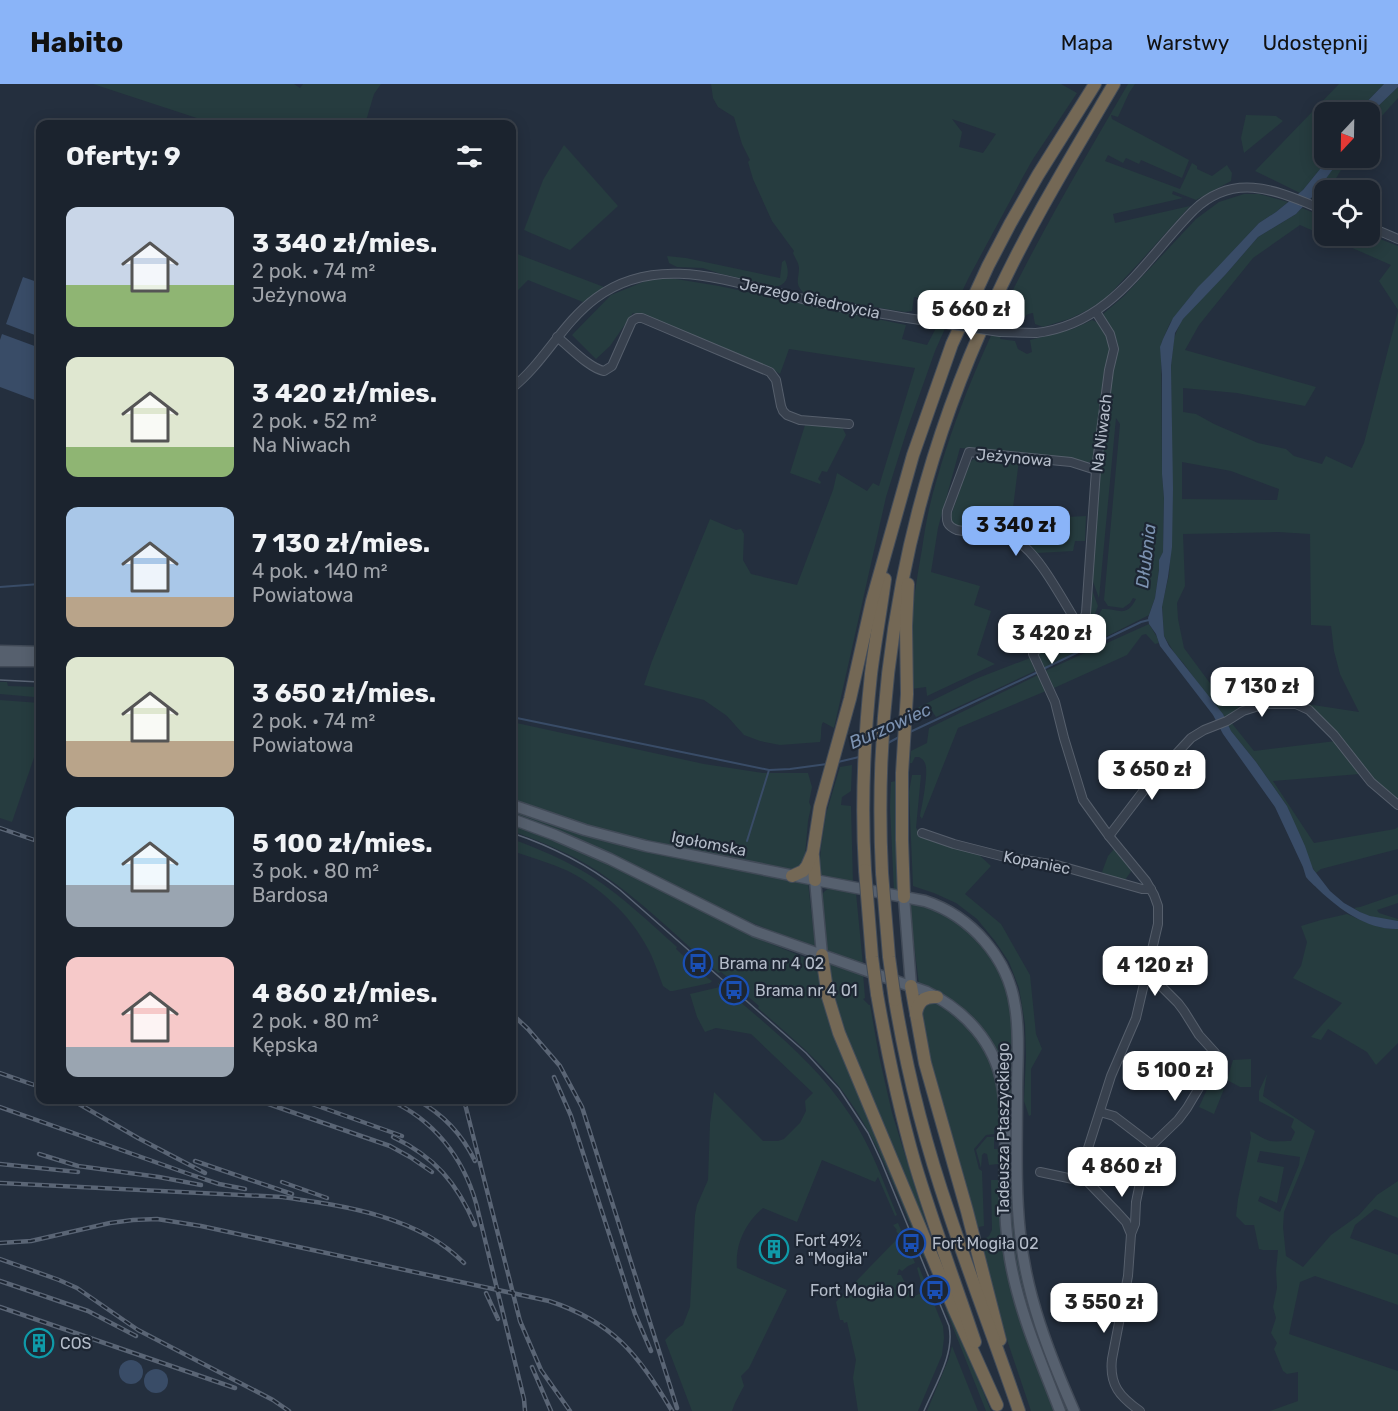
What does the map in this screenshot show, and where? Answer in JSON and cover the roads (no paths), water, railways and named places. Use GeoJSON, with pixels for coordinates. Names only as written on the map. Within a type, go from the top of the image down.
{"type":"FeatureCollection","features":[{"type":"Feature","properties":{"kind":"highway"},"geometry":{"type":"LineString","coordinates":[[792,876],[803,871],[813,852],[820,807],[844,721],[872,601],[924,422],[952,344],[1010,224],[1095,84]]}},
{"type":"Feature","properties":{"kind":"highway"},"geometry":{"type":"LineString","coordinates":[[1018,1411],[932,1160],[901,1038],[889,957],[882,873],[879,808],[885,701],[892,638],[909,550],[942,429],[970,355],[1011,265],[1042,206],[1114,84]]}},
{"type":"Feature","properties":{"kind":"highway"},"geometry":{"type":"LineString","coordinates":[[890,539],[874,647],[864,771],[863,837],[870,936],[877,994],[887,1049],[915,1162],[933,1222],[998,1408]]}},
{"type":"Feature","properties":{"kind":"highway"},"geometry":{"type":"LineString","coordinates":[[904,897],[902,773],[907,694],[906,626],[909,550]]}},
{"type":"Feature","properties":{"kind":"highway"},"geometry":{"type":"LineString","coordinates":[[813,852],[815,880]]}},
{"type":"Feature","properties":{"kind":"highway"},"geometry":{"type":"LineString","coordinates":[[822,955],[828,997],[839,1033],[949,1298],[998,1408]]}},
{"type":"Feature","properties":{"kind":"highway"},"geometry":{"type":"LineString","coordinates":[[911,986],[928,1073],[997,1323],[1008,1379]]}},
{"type":"Feature","properties":{"kind":"highway"},"geometry":{"type":"LineString","coordinates":[[916,1015],[922,1000],[927,997],[937,997]]}},
{"type":"Feature","properties":{"kind":"main road"},"geometry":{"type":"LineString","coordinates":[[0,651],[36,652]]}},
{"type":"Feature","properties":{"kind":"main road"},"geometry":{"type":"LineString","coordinates":[[0,661],[36,661]]}},
{"type":"Feature","properties":{"kind":"main road","name":"Igołomska"},"geometry":{"type":"LineString","coordinates":[[516,806],[627,841],[904,897]]}},
{"type":"Feature","properties":{"kind":"main road"},"geometry":{"type":"LineString","coordinates":[[516,820],[566,839],[610,859],[754,931],[822,955],[815,880]]}},
{"type":"Feature","properties":{"kind":"main road"},"geometry":{"type":"LineString","coordinates":[[904,897],[911,986]]}},
{"type":"Feature","properties":{"kind":"main road","name":"Tadeusza Ptaszyckiego"},"geometry":{"type":"LineString","coordinates":[[904,897],[932,903],[964,921],[992,950],[1010,984],[1015,1004],[1017,1032],[1017,1199],[1022,1249],[1038,1319],[1074,1411]]}},
{"type":"Feature","properties":{"kind":"main road","name":"Tadeusza Ptaszyckiego"},"geometry":{"type":"LineString","coordinates":[[822,955],[937,997],[956,1009],[974,1026],[987,1045],[1002,1084],[1007,1239],[1018,1298],[1060,1411]]}},
{"type":"Feature","properties":{"kind":"street","name":"Jerzego Giedroycia"},"geometry":{"type":"LineString","coordinates":[[516,385],[575,317],[597,297],[627,282],[647,276],[662,273],[700,275],[816,302],[907,318],[1017,334],[1036,333],[1057,329],[1096,312],[1125,288],[1198,206],[1221,193],[1242,187],[1262,188],[1314,206]]}},
{"type":"Feature","properties":{"kind":"street"},"geometry":{"type":"LineString","coordinates":[[1380,232],[1398,239]]}},
{"type":"Feature","properties":{"kind":"street","name":"Na Niwach"},"geometry":{"type":"LineString","coordinates":[[1079,626],[1086,612],[1096,470],[1109,370],[1114,349],[1110,334],[1096,312]]}},
{"type":"Feature","properties":{"kind":"street"},"geometry":{"type":"LineString","coordinates":[[557,337],[598,370],[604,371],[612,366],[632,321],[642,318],[770,372],[776,380],[783,411],[790,417],[809,422],[849,424]]}},
{"type":"Feature","properties":{"kind":"street","name":"Jeżynowa"},"geometry":{"type":"LineString","coordinates":[[1079,626],[1037,560],[1026,547],[1008,538],[952,528],[948,524],[947,511],[969,452],[1071,462],[1096,470]]}},
{"type":"Feature","properties":{"kind":"street"},"geometry":{"type":"LineString","coordinates":[[1079,626],[1036,650],[1033,654],[1055,702],[1080,794],[1109,836],[1142,874],[1158,906],[1159,918],[1136,1018],[1111,1076],[1082,1170],[1084,1178],[1126,1222],[1131,1234]]}},
{"type":"Feature","properties":{"kind":"street"},"geometry":{"type":"LineString","coordinates":[[1109,836],[1147,786],[1195,735],[1258,705],[1296,704],[1305,707],[1339,741],[1371,782],[1398,805]]}},
{"type":"Feature","properties":{"kind":"street","name":"Kopaniec"},"geometry":{"type":"LineString","coordinates":[[922,833],[949,843],[1005,857],[1056,865],[1142,889],[1151,889]]}},
{"type":"Feature","properties":{"kind":"street"},"geometry":{"type":"LineString","coordinates":[[1140,1411],[1120,1393],[1114,1384],[1111,1372],[1129,1269],[1131,1234],[1135,1224],[1136,1202],[1141,1178],[1152,1145],[1187,1108],[1218,1056],[1199,1035],[1178,1003],[1157,982],[1146,976]]}},
{"type":"Feature","properties":{"kind":"street"},"geometry":{"type":"LineString","coordinates":[[1100,1112],[1114,1116],[1152,1145]]}},
{"type":"Feature","properties":{"kind":"street"},"geometry":{"type":"LineString","coordinates":[[1040,1172],[1073,1179],[1084,1178]]}},
{"type":"Feature","properties":{"kind":"water"},"geometry":{"type":"Polygon","coordinates":[[[1384,84],[1398,84],[1398,87],[1380,104],[1380,102],[1367,102],[1384,84]]]}},
{"type":"Feature","properties":{"kind":"water"},"geometry":{"type":"Polygon","coordinates":[[[1321,168],[1334,168],[1325,180],[1314,180],[1314,195],[1296,214],[1258,237],[1183,319],[1175,333],[1171,366],[1172,547],[1162,607],[1164,636],[1169,646],[1223,714],[1231,731],[1287,806],[1313,869],[1330,891],[1344,903],[1360,912],[1398,921],[1398,929],[1376,926],[1355,917],[1327,897],[1306,877],[1275,807],[1223,734],[1213,715],[1160,646],[1148,618],[1155,598],[1159,560],[1163,552],[1160,347],[1173,318],[1198,287],[1259,223],[1303,190],[1321,168]]]}},
{"type":"Feature","properties":{"kind":"water"},"geometry":{"type":"Polygon","coordinates":[[[23,277],[36,282],[36,335],[6,324],[23,277]]]}},
{"type":"Feature","properties":{"kind":"water"},"geometry":{"type":"Polygon","coordinates":[[[2,334],[36,347],[36,400],[0,387],[2,334]]]}},
{"type":"Feature","properties":{"kind":"water"},"geometry":{"type":"Polygon","coordinates":[[[131,1360],[139,1364],[143,1372],[139,1380],[131,1384],[123,1380],[119,1372],[123,1364],[131,1360]]]}},
{"type":"Feature","properties":{"kind":"water"},"geometry":{"type":"Polygon","coordinates":[[[156,1369],[164,1373],[168,1381],[164,1389],[156,1393],[148,1389],[144,1381],[148,1373],[156,1369]]]}},
{"type":"Feature","properties":{"kind":"waterway","name":"Burzowiec"},"geometry":{"type":"LineString","coordinates":[[0,587],[36,584]]}},
{"type":"Feature","properties":{"kind":"waterway","name":"Burzowiec"},"geometry":{"type":"LineString","coordinates":[[1043,669],[1149,620]]}},
{"type":"Feature","properties":{"kind":"waterway","name":"Burzowiec"},"geometry":{"type":"LineString","coordinates":[[910,732],[1038,672]]}},
{"type":"Feature","properties":{"kind":"waterway","name":"Burzowiec"},"geometry":{"type":"LineString","coordinates":[[516,718],[769,770],[827,764]]}},
{"type":"Feature","properties":{"kind":"waterway","name":"Burzowiec"},"geometry":{"type":"LineString","coordinates":[[888,743],[899,737]]}},
{"type":"Feature","properties":{"kind":"waterway","name":"Burzowiec"},"geometry":{"type":"LineString","coordinates":[[838,762],[859,757]]}},
{"type":"Feature","properties":{"kind":"waterway"},"geometry":{"type":"LineString","coordinates":[[747,841],[769,770]]}},
{"type":"Feature","properties":{"kind":"tram line"},"geometry":{"type":"LineString","coordinates":[[0,680],[36,682]]}},
{"type":"Feature","properties":{"kind":"tram line"},"geometry":{"type":"LineString","coordinates":[[516,835],[568,857],[595,872],[620,890],[806,1053],[839,1089],[868,1133],[881,1161],[949,1326],[947,1358],[924,1411]]}},
{"type":"Feature","properties":{"kind":"railway"},"geometry":{"type":"LineString","coordinates":[[0,828],[36,841]]}},
{"type":"Feature","properties":{"kind":"railway"},"geometry":{"type":"LineString","coordinates":[[516,1018],[560,1066],[582,1107],[677,1408]]}},
{"type":"Feature","properties":{"kind":"railway"},"geometry":{"type":"LineString","coordinates":[[0,1073],[36,1086]]}},
{"type":"Feature","properties":{"kind":"railway"},"geometry":{"type":"LineString","coordinates":[[554,1077],[571,1116],[635,1314],[651,1351]]}},
{"type":"Feature","properties":{"kind":"railway"},"geometry":{"type":"LineString","coordinates":[[79,1104],[205,1173]]}},
{"type":"Feature","properties":{"kind":"railway"},"geometry":{"type":"LineString","coordinates":[[269,1104],[390,1146],[432,1172]]}},
{"type":"Feature","properties":{"kind":"railway"},"geometry":{"type":"LineString","coordinates":[[312,1104],[402,1136]]}},
{"type":"Feature","properties":{"kind":"railway"},"geometry":{"type":"LineString","coordinates":[[397,1104],[419,1118],[444,1141],[463,1170],[470,1186],[524,1399],[525,1411]]}},
{"type":"Feature","properties":{"kind":"railway"},"geometry":{"type":"LineString","coordinates":[[423,1104],[451,1126],[475,1161]]}},
{"type":"Feature","properties":{"kind":"railway"},"geometry":{"type":"LineString","coordinates":[[465,1104],[520,1321],[541,1370],[570,1411]]}},
{"type":"Feature","properties":{"kind":"railway"},"geometry":{"type":"LineString","coordinates":[[0,1107],[189,1174],[219,1184],[245,1189]]}},
{"type":"Feature","properties":{"kind":"railway"},"geometry":{"type":"LineString","coordinates":[[393,1137],[421,1153],[443,1173],[460,1196],[475,1225]]}},
{"type":"Feature","properties":{"kind":"railway"},"geometry":{"type":"LineString","coordinates":[[39,1154],[78,1166],[201,1185]]}},
{"type":"Feature","properties":{"kind":"railway"},"geometry":{"type":"LineString","coordinates":[[195,1161],[292,1194]]}},
{"type":"Feature","properties":{"kind":"railway"},"geometry":{"type":"LineString","coordinates":[[0,1164],[78,1172]]}},
{"type":"Feature","properties":{"kind":"railway"},"geometry":{"type":"LineString","coordinates":[[282,1182],[327,1198]]}},
{"type":"Feature","properties":{"kind":"railway"},"geometry":{"type":"LineString","coordinates":[[0,1183],[282,1197],[331,1204],[403,1224],[446,1247],[464,1263]]}},
{"type":"Feature","properties":{"kind":"railway"},"geometry":{"type":"LineString","coordinates":[[0,1243],[31,1241],[110,1223],[157,1219],[201,1226],[549,1301],[591,1319],[622,1343],[648,1373],[672,1411]]}},
{"type":"Feature","properties":{"kind":"railway"},"geometry":{"type":"LineString","coordinates":[[0,1259],[77,1288],[138,1330],[273,1400],[289,1411]]}},
{"type":"Feature","properties":{"kind":"railway"},"geometry":{"type":"LineString","coordinates":[[0,1281],[88,1311],[136,1336]]}},
{"type":"Feature","properties":{"kind":"railway"},"geometry":{"type":"LineString","coordinates":[[486,1293],[498,1319]]}},
{"type":"Feature","properties":{"kind":"railway"},"geometry":{"type":"LineString","coordinates":[[0,1307],[235,1388]]}},
{"type":"Feature","properties":{"kind":"railway"},"geometry":{"type":"LineString","coordinates":[[532,1367],[551,1411]]}},
{"type":"Feature","properties":{"kind":"place","name":"Brama nr 4 02"},"geometry":{"type":"Point","coordinates":[698,963]}},
{"type":"Feature","properties":{"kind":"place","name":"Brama nr 4 01"},"geometry":{"type":"Point","coordinates":[734,990]}},
{"type":"Feature","properties":{"kind":"place","name":"Fort Mogiła 02"},"geometry":{"type":"Point","coordinates":[911,1243]}},
{"type":"Feature","properties":{"kind":"place","name":"Fort 49½ a \"Mogiła\""},"geometry":{"type":"Point","coordinates":[774,1249]}},
{"type":"Feature","properties":{"kind":"place","name":"Fort Mogiła 01"},"geometry":{"type":"Point","coordinates":[935,1290]}},
{"type":"Feature","properties":{"kind":"place","name":"COS"},"geometry":{"type":"Point","coordinates":[39,1343]}},
{"type":"Feature","properties":{"kind":"water label","name":"Dłubnia"},"geometry":{"type":"Point","coordinates":[1146,556]}}]}
